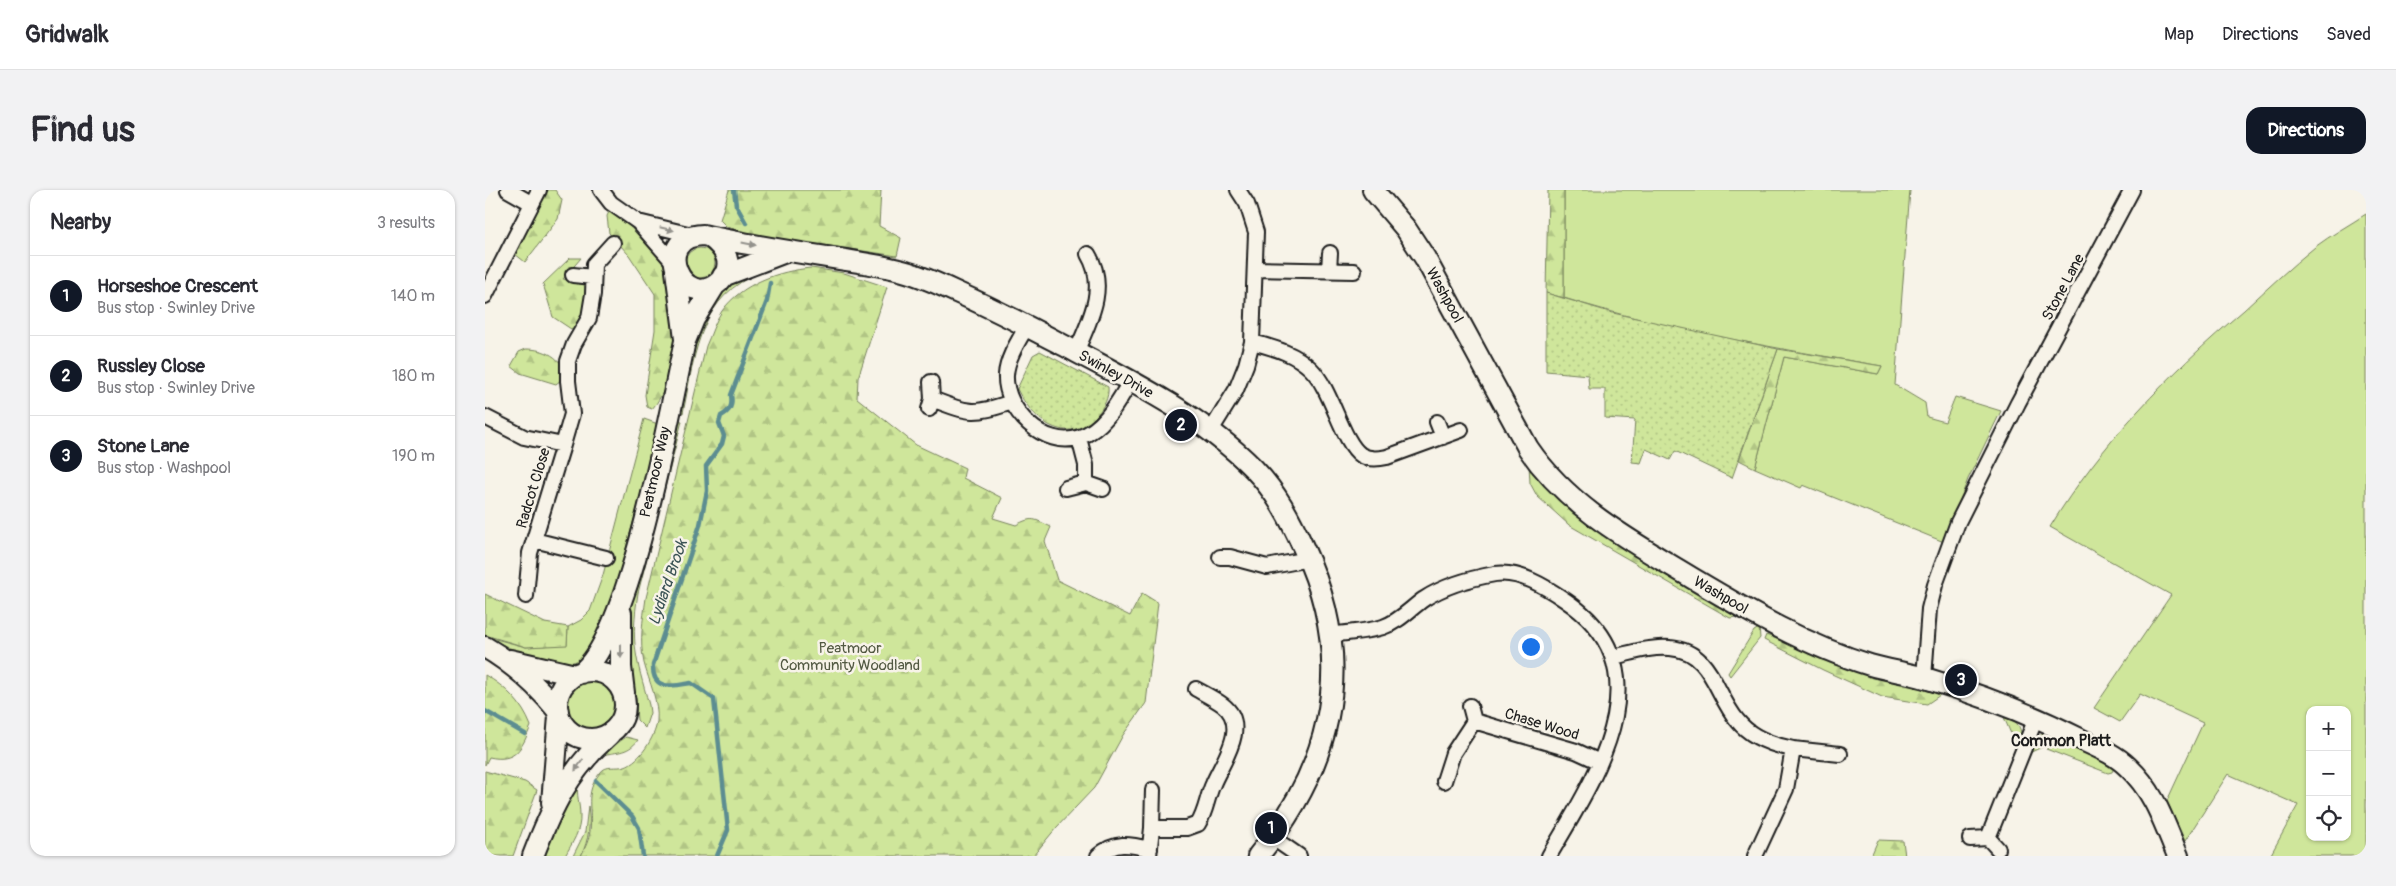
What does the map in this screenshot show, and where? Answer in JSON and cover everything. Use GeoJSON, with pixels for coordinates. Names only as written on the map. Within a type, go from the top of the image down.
{"type":"FeatureCollection","features":[{"type":"Feature","properties":{"kind":"street"},"geometry":{"type":"LineString","coordinates":[[508,190],[531,204]]}},
{"type":"Feature","properties":{"kind":"street"},"geometry":{"type":"LineString","coordinates":[[485,296],[539,190]]}},
{"type":"Feature","properties":{"kind":"street"},"geometry":{"type":"LineString","coordinates":[[601,190],[611,202],[638,222],[675,267],[685,283],[691,287],[699,288],[719,281],[788,251]]}},
{"type":"Feature","properties":{"kind":"street"},"geometry":{"type":"LineString","coordinates":[[1210,432],[1236,390],[1246,365],[1252,342],[1256,232],[1247,204],[1238,190]]}},
{"type":"Feature","properties":{"kind":"street","name":"Washpool"},"geometry":{"type":"LineString","coordinates":[[1373,190],[1406,229],[1425,258],[1528,448],[1541,467],[1572,500],[1630,541],[1787,631],[1851,658],[1924,678],[2036,718],[2097,747],[2127,765],[2146,786],[2159,808],[2178,856]]}},
{"type":"Feature","properties":{"kind":"street","name":"Stone Lane"},"geometry":{"type":"LineString","coordinates":[[1924,678],[1929,609],[1935,585],[1958,522],[2017,403],[2132,190]]}},
{"type":"Feature","properties":{"kind":"street"},"geometry":{"type":"LineString","coordinates":[[638,222],[703,236],[722,246],[726,253],[727,269],[719,281]]}},
{"type":"Feature","properties":{"kind":"street"},"geometry":{"type":"LineString","coordinates":[[675,267],[678,248],[683,242],[703,236]]}},
{"type":"Feature","properties":{"kind":"street","name":"Swinley Drive"},"geometry":{"type":"LineString","coordinates":[[703,236],[903,270],[1027,326],[1130,382],[1210,432],[1253,468],[1285,508],[1309,559],[1318,581],[1331,635],[1331,692],[1323,740],[1314,767],[1298,801],[1273,838],[1258,856]]}},
{"type":"Feature","properties":{"kind":"street","name":"Radcot Close"},"geometry":{"type":"LineString","coordinates":[[526,596],[528,561],[572,414],[568,381],[568,361],[574,344],[589,318],[594,264],[613,243]]}},
{"type":"Feature","properties":{"kind":"street"},"geometry":{"type":"LineString","coordinates":[[1329,270],[1330,253]]}},
{"type":"Feature","properties":{"kind":"street"},"geometry":{"type":"LineString","coordinates":[[1076,352],[1092,314],[1098,291],[1095,268],[1088,254]]}},
{"type":"Feature","properties":{"kind":"street","name":"Peatmoor Way"},"geometry":{"type":"LineString","coordinates":[[675,267],[685,340]]}},
{"type":"Feature","properties":{"kind":"street"},"geometry":{"type":"LineString","coordinates":[[1255,269],[1353,271]]}},
{"type":"Feature","properties":{"kind":"street"},"geometry":{"type":"LineString","coordinates":[[573,275],[593,277]]}},
{"type":"Feature","properties":{"kind":"street","name":"Peatmoor Way"},"geometry":{"type":"LineString","coordinates":[[578,674],[590,666],[600,651],[621,603],[641,534],[685,340],[694,319],[719,281]]}},
{"type":"Feature","properties":{"kind":"street"},"geometry":{"type":"LineString","coordinates":[[1027,326],[1011,355],[1006,372],[1006,382],[1012,402],[1025,420],[1042,432],[1061,439],[1079,438],[1096,428],[1107,417],[1130,382]]}},
{"type":"Feature","properties":{"kind":"street"},"geometry":{"type":"LineString","coordinates":[[1252,342],[1288,353],[1312,370],[1327,392],[1351,445],[1362,456],[1376,459],[1387,457],[1461,430]]}},
{"type":"Feature","properties":{"kind":"street"},"geometry":{"type":"LineString","coordinates":[[931,382],[931,404],[977,413],[1012,402]]}},
{"type":"Feature","properties":{"kind":"street","name":"Radcot Close"},"geometry":{"type":"LineString","coordinates":[[486,421],[524,437],[563,445]]}},
{"type":"Feature","properties":{"kind":"street"},"geometry":{"type":"LineString","coordinates":[[1437,422],[1443,437]]}},
{"type":"Feature","properties":{"kind":"street"},"geometry":{"type":"LineString","coordinates":[[1079,438],[1086,465],[1086,483]]}},
{"type":"Feature","properties":{"kind":"street"},"geometry":{"type":"LineString","coordinates":[[1066,488],[1086,483],[1103,489]]}},
{"type":"Feature","properties":{"kind":"street","name":"Radcot Close"},"geometry":{"type":"LineString","coordinates":[[534,540],[606,558]]}},
{"type":"Feature","properties":{"kind":"street"},"geometry":{"type":"LineString","coordinates":[[1220,557],[1230,557],[1267,567],[1309,559]]}},
{"type":"Feature","properties":{"kind":"street"},"geometry":{"type":"LineString","coordinates":[[1331,635],[1384,627],[1435,593],[1474,579],[1505,573],[1528,580],[1580,610],[1600,630],[1613,657],[1618,680],[1618,699],[1609,741],[1600,762],[1549,856]]}},
{"type":"Feature","properties":{"kind":"street","name":"Peatmoor Way"},"geometry":{"type":"LineString","coordinates":[[621,603],[621,668],[625,699]]}},
{"type":"Feature","properties":{"kind":"street"},"geometry":{"type":"LineString","coordinates":[[485,647],[506,659],[536,686],[568,730],[580,737],[594,739],[613,731]]}},
{"type":"Feature","properties":{"kind":"street"},"geometry":{"type":"LineString","coordinates":[[1613,657],[1664,648],[1677,649],[1694,656],[1713,675],[1728,708],[1746,730],[1773,744],[1793,749],[1840,754]]}},
{"type":"Feature","properties":{"kind":"street"},"geometry":{"type":"LineString","coordinates":[[506,659],[578,674],[596,672],[609,676],[619,686],[625,699],[622,720],[581,761],[551,810],[533,856]]}},
{"type":"Feature","properties":{"kind":"street"},"geometry":{"type":"LineString","coordinates":[[551,810],[561,690],[578,674]]}},
{"type":"Feature","properties":{"kind":"street"},"geometry":{"type":"LineString","coordinates":[[1153,828],[1187,828],[1198,824],[1213,782],[1231,749],[1234,728],[1229,712],[1223,705],[1196,689]]}},
{"type":"Feature","properties":{"kind":"street"},"geometry":{"type":"LineString","coordinates":[[1444,781],[1453,753],[1474,721],[1469,706]]}},
{"type":"Feature","properties":{"kind":"street"},"geometry":{"type":"LineString","coordinates":[[1988,838],[2036,718]]}},
{"type":"Feature","properties":{"kind":"street","name":"Chase Wood"},"geometry":{"type":"LineString","coordinates":[[1474,721],[1576,750],[1600,762]]}},
{"type":"Feature","properties":{"kind":"street"},"geometry":{"type":"LineString","coordinates":[[1755,856],[1786,789],[1793,749]]}},
{"type":"Feature","properties":{"kind":"street"},"geometry":{"type":"LineString","coordinates":[[1098,856],[1108,847],[1119,844],[1149,852],[1153,828],[1153,790]]}},
{"type":"Feature","properties":{"kind":"street"},"geometry":{"type":"LineString","coordinates":[[1273,838],[1299,856]]}},
{"type":"Feature","properties":{"kind":"street"},"geometry":{"type":"LineString","coordinates":[[1970,839],[1988,838]]}},
{"type":"Feature","properties":{"kind":"street"},"geometry":{"type":"LineString","coordinates":[[1988,838],[1998,849]]}},
{"type":"Feature","properties":{"kind":"green space"},"geometry":{"type":"Polygon","coordinates":[[[549,190],[555,190],[562,200],[558,219],[525,262],[515,254],[536,203],[549,190]]]}},
{"type":"Feature","properties":{"kind":"green space"},"geometry":{"type":"Polygon","coordinates":[[[729,190],[881,190],[879,226],[901,238],[897,256],[823,245],[780,241],[727,227],[720,220],[729,190]]]}},
{"type":"Feature","properties":{"kind":"green space"},"geometry":{"type":"Polygon","coordinates":[[[1548,190],[1564,190],[1564,298],[1546,293],[1548,190]]]}},
{"type":"Feature","properties":{"kind":"green space"},"geometry":{"type":"Polygon","coordinates":[[[1564,190],[1910,190],[1895,385],[1925,403],[1927,417],[1945,422],[1955,397],[2001,411],[1968,479],[1944,542],[1803,485],[1801,488],[1755,468],[1784,357],[1878,374],[1882,366],[1682,329],[1564,298],[1564,190]]]}},
{"type":"Feature","properties":{"kind":"green space"},"geometry":{"type":"Polygon","coordinates":[[[610,210],[642,237],[663,261],[673,284],[677,321],[673,362],[661,397],[652,409],[647,407],[645,395],[655,330],[655,294],[629,255],[609,233],[607,216],[610,210]]]}},
{"type":"Feature","properties":{"kind":"green space"},"geometry":{"type":"Polygon","coordinates":[[[2366,214],[2366,856],[2270,856],[2298,805],[2228,774],[2185,841],[2167,801],[2203,723],[2140,694],[2120,722],[2094,708],[2171,595],[2050,527],[2091,467],[2138,411],[2216,334],[2327,238],[2366,214]]]}},
{"type":"Feature","properties":{"kind":"green space"},"geometry":{"type":"Polygon","coordinates":[[[700,248],[711,252],[715,263],[711,274],[700,278],[689,274],[685,263],[689,252],[700,248]]]}},
{"type":"Feature","properties":{"kind":"green space"},"geometry":{"type":"Polygon","coordinates":[[[570,258],[581,258],[563,279],[587,283],[584,313],[577,333],[553,317],[543,284],[570,258]]]}},
{"type":"Feature","properties":{"kind":"green space","name":"Peatmoor Community Woodland"},"geometry":{"type":"Polygon","coordinates":[[[811,268],[844,273],[887,287],[858,378],[857,398],[916,445],[965,468],[963,478],[1002,498],[993,518],[1016,525],[1026,520],[1033,520],[1051,527],[1045,541],[1057,580],[1130,616],[1142,593],[1158,603],[1146,703],[1123,735],[1094,788],[1056,828],[1033,856],[581,856],[587,844],[589,834],[591,823],[590,795],[595,781],[602,770],[622,767],[636,759],[646,748],[656,728],[657,707],[643,655],[642,639],[646,598],[706,346],[722,311],[740,293],[762,280],[786,272],[811,268]]]}},
{"type":"Feature","properties":{"kind":"green space"},"geometry":{"type":"Polygon","coordinates":[[[748,274],[750,277],[732,288],[708,318],[695,354],[683,413],[679,412],[695,337],[721,289],[748,274]]]}},
{"type":"Feature","properties":{"kind":"green space"},"geometry":{"type":"Polygon","coordinates":[[[1546,293],[1613,313],[1778,349],[1732,478],[1675,451],[1670,460],[1646,449],[1641,463],[1632,462],[1635,420],[1605,418],[1605,389],[1589,389],[1588,375],[1546,371],[1546,293]]]}},
{"type":"Feature","properties":{"kind":"green space"},"geometry":{"type":"Polygon","coordinates":[[[533,349],[552,355],[561,364],[566,376],[556,384],[520,373],[511,366],[519,352],[533,349]]]}},
{"type":"Feature","properties":{"kind":"green space"},"geometry":{"type":"Polygon","coordinates":[[[1778,349],[1882,366],[1878,374],[1784,357],[1755,468],[1739,460],[1778,349]]]}},
{"type":"Feature","properties":{"kind":"green space"},"geometry":{"type":"Polygon","coordinates":[[[1040,351],[1108,387],[1108,395],[1104,405],[1086,425],[1063,430],[1052,426],[1041,420],[1024,401],[1017,389],[1033,355],[1040,351]]]}},
{"type":"Feature","properties":{"kind":"green space"},"geometry":{"type":"Polygon","coordinates":[[[644,419],[658,424],[651,453],[614,592],[600,629],[587,654],[574,662],[549,661],[521,653],[488,637],[526,647],[567,644],[568,627],[581,620],[590,611],[603,575],[644,419]]]}},
{"type":"Feature","properties":{"kind":"green space"},"geometry":{"type":"Polygon","coordinates":[[[677,420],[682,421],[638,593],[636,610],[636,650],[650,713],[645,728],[637,720],[635,696],[631,683],[629,610],[677,420]]]}},
{"type":"Feature","properties":{"kind":"green space"},"geometry":{"type":"Polygon","coordinates":[[[1529,465],[1736,613],[1736,617],[1730,618],[1569,525],[1537,496],[1530,483],[1529,465]]]}},
{"type":"Feature","properties":{"kind":"green space"},"geometry":{"type":"Polygon","coordinates":[[[485,594],[545,623],[568,627],[567,645],[526,647],[485,635],[485,594]]]}},
{"type":"Feature","properties":{"kind":"green space"},"geometry":{"type":"Polygon","coordinates":[[[1759,628],[1760,638],[1730,676],[1728,673],[1754,631],[1759,628]]]}},
{"type":"Feature","properties":{"kind":"green space"},"geometry":{"type":"Polygon","coordinates":[[[1766,635],[1858,668],[1916,685],[1940,695],[1927,704],[1882,697],[1764,640],[1766,635]]]}},
{"type":"Feature","properties":{"kind":"green space"},"geometry":{"type":"Polygon","coordinates":[[[485,675],[513,696],[531,726],[517,752],[506,758],[489,757],[485,765],[485,675]]]}},
{"type":"Feature","properties":{"kind":"green space"},"geometry":{"type":"Polygon","coordinates":[[[591,681],[600,683],[608,688],[613,696],[615,705],[613,714],[608,722],[600,727],[591,729],[582,727],[574,722],[569,714],[567,705],[569,696],[574,688],[582,683],[591,681]]]}},
{"type":"Feature","properties":{"kind":"green space"},"geometry":{"type":"Polygon","coordinates":[[[2003,715],[2017,724],[2021,731],[2017,748],[2003,715]]]}},
{"type":"Feature","properties":{"kind":"green space"},"geometry":{"type":"Polygon","coordinates":[[[2049,733],[2060,739],[2029,753],[2036,739],[2041,735],[2049,733]]]}},
{"type":"Feature","properties":{"kind":"green space"},"geometry":{"type":"Polygon","coordinates":[[[626,737],[638,740],[630,748],[599,756],[626,737]]]}},
{"type":"Feature","properties":{"kind":"green space"},"geometry":{"type":"Polygon","coordinates":[[[2064,740],[2116,764],[2112,772],[2108,773],[2046,749],[2064,740]]]}},
{"type":"Feature","properties":{"kind":"green space"},"geometry":{"type":"Polygon","coordinates":[[[485,771],[525,782],[537,790],[513,856],[485,856],[485,771]]]}},
{"type":"Feature","properties":{"kind":"green space"},"geometry":{"type":"Polygon","coordinates":[[[578,784],[580,821],[578,832],[573,842],[565,856],[542,856],[557,818],[578,784]]]}},
{"type":"Feature","properties":{"kind":"green space"},"geometry":{"type":"Polygon","coordinates":[[[588,806],[589,825],[586,844],[581,856],[573,856],[585,832],[588,806]]]}},
{"type":"Feature","properties":{"kind":"green space"},"geometry":{"type":"Polygon","coordinates":[[[1878,840],[1903,841],[1905,856],[1871,856],[1878,840]]]}},
{"type":"Feature","properties":{"kind":"waterway","name":"Lydiard Brook"},"geometry":{"type":"LineString","coordinates":[[734,190],[736,205],[746,223]]}},
{"type":"Feature","properties":{"kind":"waterway","name":"Lydiard Brook"},"geometry":{"type":"LineString","coordinates":[[717,856],[728,830],[714,699],[691,683],[671,686],[660,683],[656,680],[653,665],[700,525],[707,491],[706,466],[722,444],[724,436],[719,423],[721,416],[729,410],[731,405],[731,395],[767,301],[770,283]]}},
{"type":"Feature","properties":{"kind":"waterway"},"geometry":{"type":"LineString","coordinates":[[485,711],[525,734]]}},
{"type":"Feature","properties":{"kind":"waterway"},"geometry":{"type":"LineString","coordinates":[[596,781],[632,816],[639,828],[643,856]]}},
{"type":"Feature","properties":{"kind":"place","name":"Russley Close"},"geometry":{"type":"Point","coordinates":[1181,425]}},
{"type":"Feature","properties":{"kind":"place","name":"Stone Lane"},"geometry":{"type":"Point","coordinates":[1961,680]}},
{"type":"Feature","properties":{"kind":"place","name":"Horseshoe Crescent"},"geometry":{"type":"Point","coordinates":[1271,828]}},
{"type":"Feature","properties":{"kind":"district","name":"Common Platt"},"geometry":{"type":"Point","coordinates":[2061,740]}}]}
